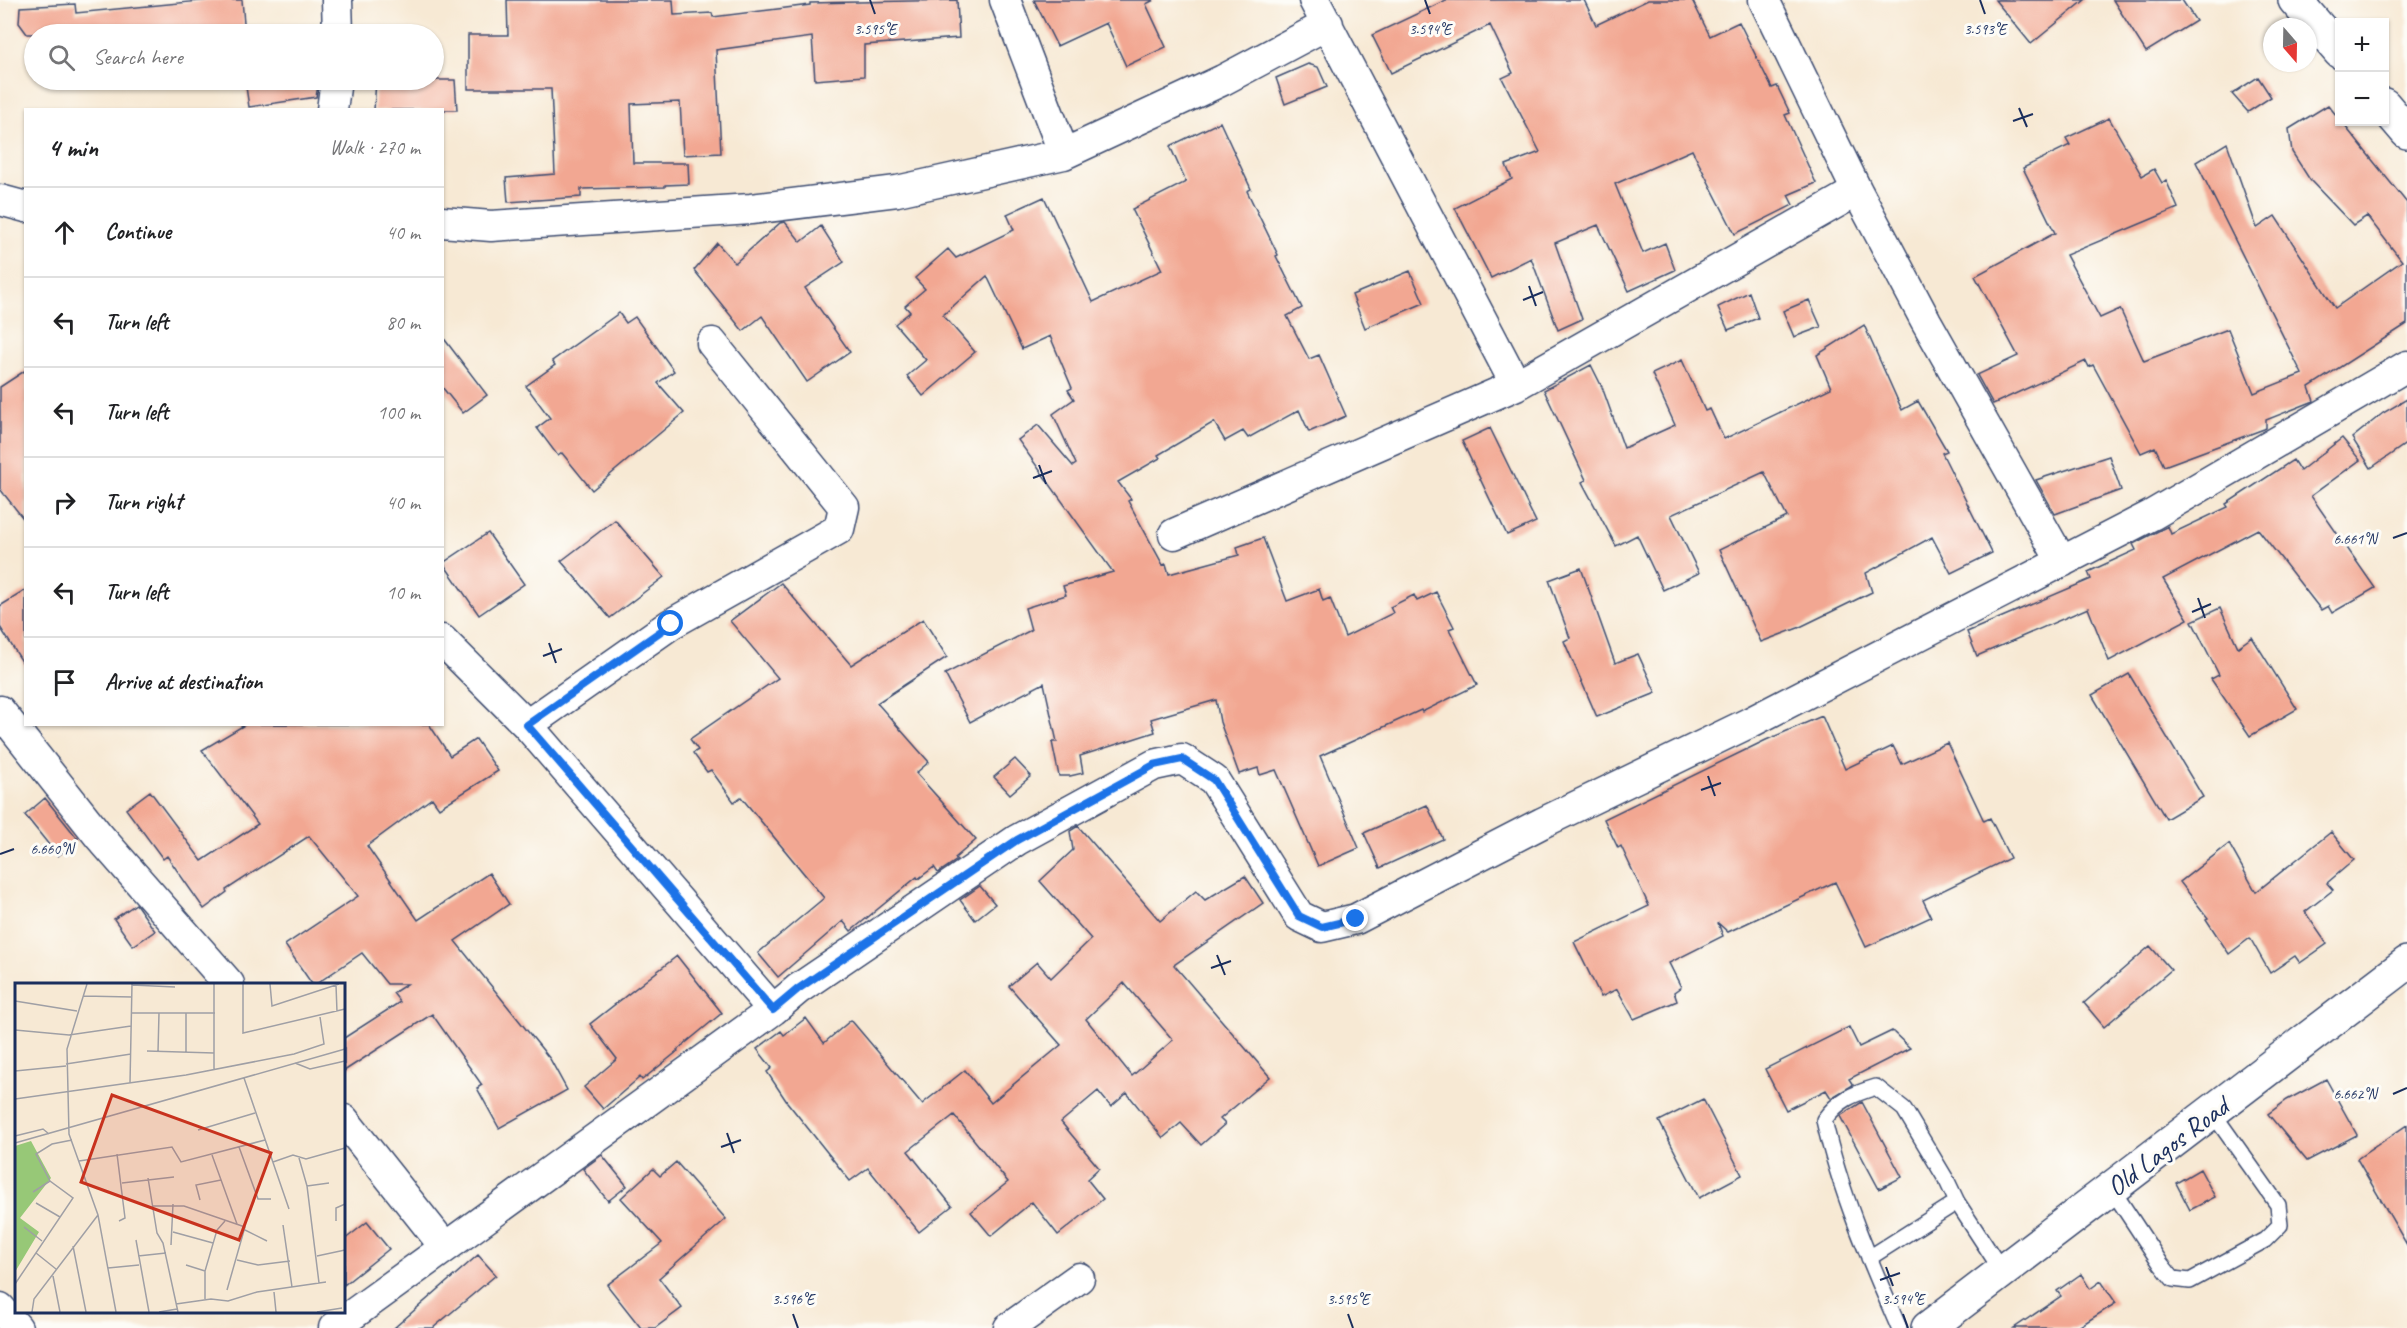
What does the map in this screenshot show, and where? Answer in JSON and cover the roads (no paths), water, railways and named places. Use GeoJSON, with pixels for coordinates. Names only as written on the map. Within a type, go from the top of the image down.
{"type":"FeatureCollection","features":[{"type":"Feature","properties":{"kind":"main road"},"geometry":{"type":"LineString","coordinates":[[2295,0],[2335,46]]}},
{"type":"Feature","properties":{"kind":"main road"},"geometry":{"type":"LineString","coordinates":[[2389,110],[2407,132]]}},
{"type":"Feature","properties":{"kind":"main road","name":"Old Lagos Road"},"geometry":{"type":"LineString","coordinates":[[1928,1328],[2407,963]]}},
{"type":"Feature","properties":{"kind":"street"},"geometry":{"type":"LineString","coordinates":[[337,0],[338,24]]}},
{"type":"Feature","properties":{"kind":"street"},"geometry":{"type":"LineString","coordinates":[[1005,0],[1064,153]]}},
{"type":"Feature","properties":{"kind":"street"},"geometry":{"type":"LineString","coordinates":[[1764,0],[1857,191],[1926,321],[2062,562]]}},
{"type":"Feature","properties":{"kind":"street"},"geometry":{"type":"LineString","coordinates":[[444,222],[491,226],[751,209],[897,191],[1064,153],[1223,80],[1321,12],[1516,385]]}},
{"type":"Feature","properties":{"kind":"street"},"geometry":{"type":"LineString","coordinates":[[332,108],[335,90]]}},
{"type":"Feature","properties":{"kind":"street"},"geometry":{"type":"LineString","coordinates":[[1174,534],[1516,385],[1857,191]]}},
{"type":"Feature","properties":{"kind":"street"},"geometry":{"type":"LineString","coordinates":[[0,200],[24,206]]}},
{"type":"Feature","properties":{"kind":"street"},"geometry":{"type":"LineString","coordinates":[[527,725],[671,624],[839,529],[844,507],[712,343]]}},
{"type":"Feature","properties":{"kind":"street"},"geometry":{"type":"LineString","coordinates":[[334,1328],[773,1010],[798,989],[1017,840],[1154,765],[1182,759],[1214,780],[1299,916],[1322,927],[1356,919],[1542,823],[1751,722],[2152,515],[2407,366]]}},
{"type":"Feature","properties":{"kind":"street"},"geometry":{"type":"LineString","coordinates":[[444,642],[527,725],[773,1010]]}},
{"type":"Feature","properties":{"kind":"street"},"geometry":{"type":"LineString","coordinates":[[0,711],[99,836],[228,983]]}},
{"type":"Feature","properties":{"kind":"street"},"geometry":{"type":"LineString","coordinates":[[345,1121],[445,1247]]}},
{"type":"Feature","properties":{"kind":"street"},"geometry":{"type":"LineString","coordinates":[[1009,1328],[1079,1278]]}},
{"type":"Feature","properties":{"kind":"street"},"geometry":{"type":"LineString","coordinates":[[0,1308],[17,1328]]}},
{"type":"Feature","properties":{"kind":"lane"},"geometry":{"type":"LineString","coordinates":[[1899,1328],[1869,1258],[1831,1151],[1824,1120],[1833,1106],[1851,1094],[1876,1087],[1904,1109],[1957,1202],[2002,1271]]}},
{"type":"Feature","properties":{"kind":"lane"},"geometry":{"type":"LineString","coordinates":[[2111,1188],[2173,1280],[2190,1281],[2265,1240],[2280,1225],[2278,1205],[2212,1112]]}},
{"type":"Feature","properties":{"kind":"lane"},"geometry":{"type":"LineString","coordinates":[[1869,1258],[1957,1202]]}}]}
